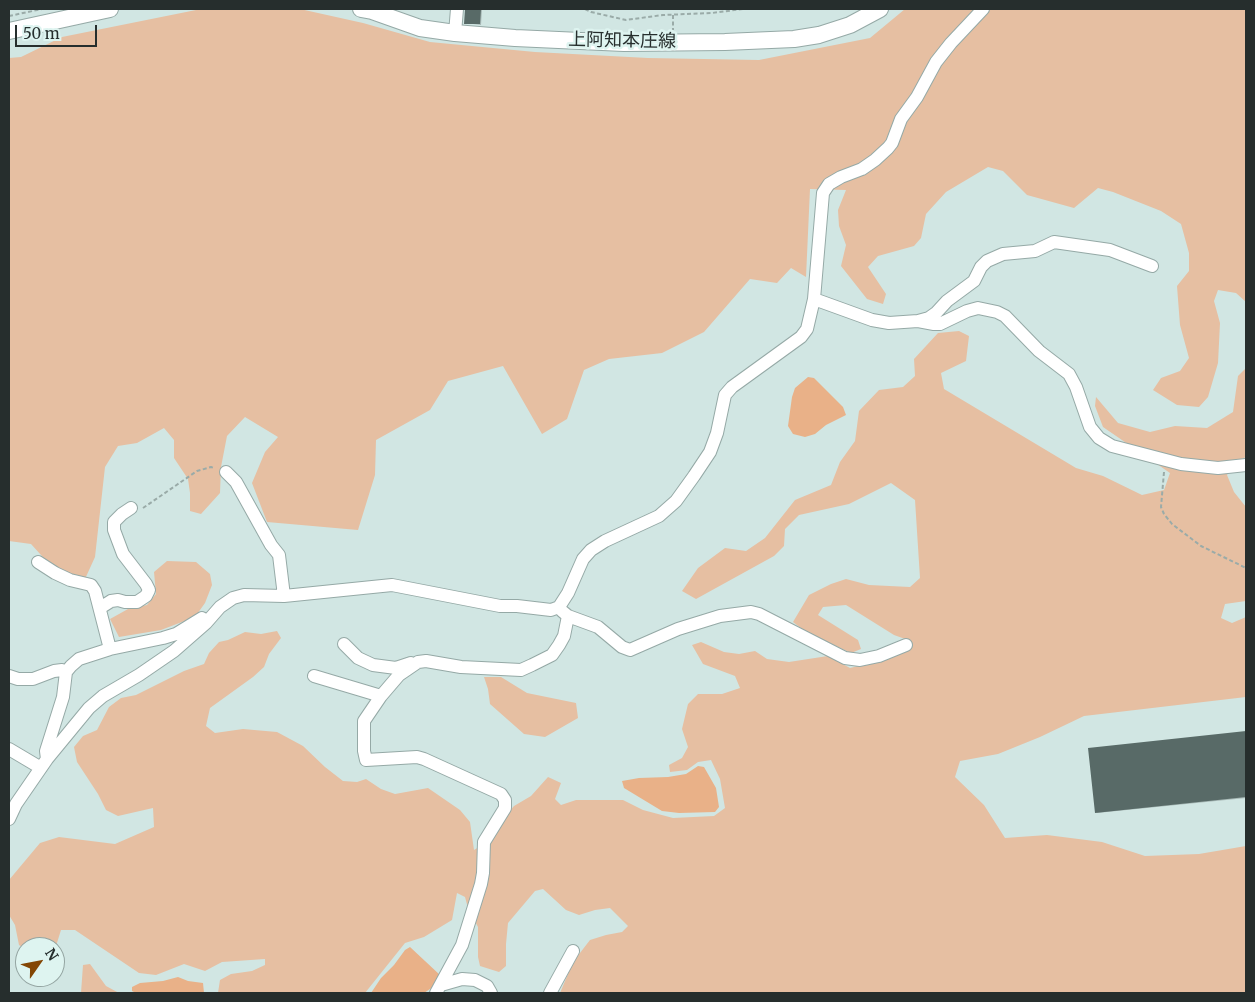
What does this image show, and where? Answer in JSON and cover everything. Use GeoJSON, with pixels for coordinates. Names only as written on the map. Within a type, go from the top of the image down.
{"type":"FeatureCollection","features":[{"type":"Feature","properties":{"kind":"main road"},"geometry":{"type":"LineString","coordinates":[[9,31],[110,9]]}},
{"type":"Feature","properties":{"kind":"main road","name":"上阿知本庄線"},"geometry":{"type":"LineString","coordinates":[[361,9],[420,28],[515,38],[624,43],[794,39],[819,35],[850,25],[880,9]]}},
{"type":"Feature","properties":{"kind":"street"},"geometry":{"type":"LineString","coordinates":[[455,32],[457,9]]}},
{"type":"Feature","properties":{"kind":"street"},"geometry":{"type":"LineString","coordinates":[[344,644],[358,658],[373,665],[396,668],[426,661],[461,667],[521,670],[552,655],[564,636],[564,611],[568,593],[583,559],[591,550],[605,541],[659,516],[676,501],[710,452],[717,433],[724,395],[732,387],[801,337],[807,329],[814,300],[823,192],[835,180],[862,169],[875,160],[892,143],[901,119],[917,97],[936,62],[983,9]]}},
{"type":"Feature","properties":{"kind":"street"},"geometry":{"type":"LineString","coordinates":[[814,300],[872,320],[889,323],[918,321],[929,318],[947,301],[968,287],[987,261],[1003,254],[1036,251],[1054,242],[1110,250],[1152,266]]}},
{"type":"Feature","properties":{"kind":"street"},"geometry":{"type":"LineString","coordinates":[[918,321],[940,324],[967,311],[978,308],[1005,316],[1039,351],[1069,374],[1076,387],[1090,427],[1099,438],[1112,446],[1165,461],[1218,468],[1246,465]]}},
{"type":"Feature","properties":{"kind":"street"},"geometry":{"type":"LineString","coordinates":[[226,472],[236,482],[271,545],[279,555],[284,596]]}},
{"type":"Feature","properties":{"kind":"street"},"geometry":{"type":"LineString","coordinates":[[100,608],[111,601],[136,602],[146,596],[149,590],[123,554],[114,530],[114,522],[131,508]]}},
{"type":"Feature","properties":{"kind":"street"},"geometry":{"type":"LineString","coordinates":[[38,562],[55,574],[91,585],[95,591],[110,649]]}},
{"type":"Feature","properties":{"kind":"street"},"geometry":{"type":"LineString","coordinates":[[9,820],[16,804],[44,764],[89,708],[103,696],[139,675],[174,651],[206,623],[220,607],[233,598],[244,595],[284,596],[392,585],[500,606],[564,611],[598,627],[622,647],[630,650],[678,629],[720,616],[751,612],[760,614],[845,658],[860,660],[879,656],[906,645]]}},
{"type":"Feature","properties":{"kind":"street"},"geometry":{"type":"LineString","coordinates":[[44,764],[46,751],[63,697],[66,672],[79,659],[110,649],[163,638],[189,627],[208,614],[213,614]]}},
{"type":"Feature","properties":{"kind":"street"},"geometry":{"type":"LineString","coordinates":[[418,662],[400,675],[381,696],[364,721],[363,744],[366,760],[417,757],[424,759],[501,794],[505,800],[504,808],[484,842],[483,873],[462,945],[438,989]]}},
{"type":"Feature","properties":{"kind":"street"},"geometry":{"type":"LineString","coordinates":[[9,676],[18,679],[33,679],[54,671],[62,670],[66,672]]}},
{"type":"Feature","properties":{"kind":"street"},"geometry":{"type":"LineString","coordinates":[[314,676],[381,696]]}},
{"type":"Feature","properties":{"kind":"street"},"geometry":{"type":"LineString","coordinates":[[9,749],[44,764]]}},
{"type":"Feature","properties":{"kind":"street"},"geometry":{"type":"LineString","coordinates":[[550,993],[573,951]]}},
{"type":"Feature","properties":{"kind":"street"},"geometry":{"type":"LineString","coordinates":[[438,989],[462,979],[476,980],[487,986],[491,993]]}},
{"type":"Feature","properties":{"kind":"path"},"geometry":{"type":"LineString","coordinates":[[9,16],[42,9]]}},
{"type":"Feature","properties":{"kind":"path"},"geometry":{"type":"LineString","coordinates":[[585,9],[590,12],[626,20],[663,15],[712,13],[744,9]]}},
{"type":"Feature","properties":{"kind":"path"},"geometry":{"type":"LineString","coordinates":[[1165,461],[1161,507],[1164,514],[1172,524],[1201,546],[1246,568]]}},
{"type":"Feature","properties":{"kind":"path"},"geometry":{"type":"LineString","coordinates":[[131,508],[142,508],[197,471],[211,467],[226,472]]}},
{"type":"Feature","properties":{"kind":"shaded area"},"geometry":{"type":"Polygon","coordinates":[[[201,9],[300,9],[363,23],[430,42],[535,52],[648,58],[759,60],[870,38],[905,9],[1246,9],[1246,302],[1236,293],[1218,290],[1214,301],[1220,323],[1218,363],[1208,397],[1199,407],[1177,405],[1153,390],[1161,378],[1180,371],[1189,358],[1180,325],[1177,286],[1189,271],[1189,253],[1181,224],[1161,211],[1098,188],[1074,208],[1027,195],[1003,171],[988,167],[946,192],[926,214],[921,238],[914,246],[878,256],[868,267],[886,294],[883,304],[867,299],[841,266],[846,245],[839,226],[838,210],[846,190],[810,189],[806,277],[791,268],[777,283],[750,279],[704,332],[662,353],[609,359],[584,370],[567,419],[542,434],[503,366],[448,381],[430,410],[376,440],[375,475],[358,530],[267,522],[252,483],[265,452],[278,437],[245,417],[227,436],[221,467],[220,493],[201,514],[190,511],[188,479],[174,458],[174,440],[164,428],[137,443],[118,446],[105,467],[95,557],[85,579],[51,566],[31,544],[9,541],[9,58],[21,57],[62,37],[201,9]]]}},
{"type":"Feature","properties":{"kind":"shaded area"},"geometry":{"type":"Polygon","coordinates":[[[959,331],[969,336],[966,361],[941,373],[944,389],[1076,468],[1103,476],[1142,495],[1164,490],[1170,473],[1103,427],[1095,406],[1096,397],[1118,423],[1150,432],[1175,426],[1207,428],[1233,412],[1238,376],[1246,368],[1246,457],[1235,462],[1227,475],[1234,492],[1246,507],[1246,601],[1225,604],[1221,618],[1232,623],[1246,617],[1246,697],[1084,716],[998,754],[960,761],[955,777],[984,805],[1005,838],[1047,835],[1102,842],[1145,856],[1199,854],[1246,846],[1246,993],[560,993],[573,962],[590,940],[622,932],[628,926],[610,908],[579,915],[566,910],[543,889],[535,891],[508,923],[506,966],[499,972],[480,966],[478,957],[478,927],[468,908],[465,897],[457,893],[452,920],[424,937],[405,943],[365,993],[218,993],[220,980],[231,974],[252,971],[265,965],[265,959],[222,962],[205,971],[184,964],[156,975],[139,973],[75,930],[61,930],[59,937],[17,937],[15,925],[9,915],[9,880],[40,843],[59,837],[115,844],[154,827],[153,808],[118,816],[106,810],[77,762],[74,747],[83,736],[97,730],[109,707],[121,698],[136,695],[184,671],[204,664],[209,653],[219,642],[245,632],[261,634],[277,631],[281,638],[269,654],[264,667],[210,708],[206,726],[215,733],[243,729],[277,732],[303,746],[343,781],[357,782],[366,779],[381,789],[395,794],[428,788],[460,810],[470,822],[474,850],[487,842],[495,828],[514,806],[531,796],[548,777],[561,783],[555,799],[561,805],[576,800],[623,800],[643,810],[673,818],[714,816],[725,808],[720,779],[711,760],[698,762],[687,770],[670,772],[669,765],[682,758],[688,747],[682,729],[688,704],[698,694],[722,694],[740,688],[735,676],[703,664],[692,645],[701,642],[724,652],[739,654],[755,651],[767,659],[789,662],[828,656],[850,668],[909,650],[908,640],[894,635],[846,605],[823,607],[818,615],[858,640],[861,649],[851,653],[806,632],[793,622],[809,595],[831,584],[846,579],[869,585],[910,587],[920,578],[915,500],[891,483],[849,504],[799,515],[785,529],[784,546],[774,556],[696,599],[682,591],[698,568],[725,548],[746,551],[765,538],[795,500],[831,485],[840,462],[855,441],[859,411],[879,390],[903,387],[915,376],[914,359],[938,333],[959,331]]]}},
{"type":"Feature","properties":{"kind":"shaded area"},"geometry":{"type":"Polygon","coordinates":[[[808,377],[814,378],[843,407],[846,415],[826,425],[815,434],[805,437],[793,434],[788,426],[795,388],[808,377]]]}},
{"type":"Feature","properties":{"kind":"shaded area"},"geometry":{"type":"Polygon","coordinates":[[[167,561],[196,562],[210,574],[212,585],[205,603],[195,617],[161,630],[119,637],[110,619],[128,609],[147,605],[156,594],[154,572],[167,561]]]}},
{"type":"Feature","properties":{"kind":"shaded area"},"geometry":{"type":"Polygon","coordinates":[[[484,677],[501,677],[527,693],[576,703],[578,718],[545,737],[524,734],[490,704],[484,677]]]}},
{"type":"Feature","properties":{"kind":"shaded area"},"geometry":{"type":"Polygon","coordinates":[[[698,766],[704,767],[716,788],[719,807],[715,812],[679,813],[662,811],[624,788],[622,781],[686,774],[698,766]]]}},
{"type":"Feature","properties":{"kind":"shaded area"},"geometry":{"type":"Polygon","coordinates":[[[410,947],[440,975],[436,985],[424,993],[371,993],[381,978],[405,950],[410,947]]]}},
{"type":"Feature","properties":{"kind":"shaded area"},"geometry":{"type":"Polygon","coordinates":[[[90,964],[106,986],[119,993],[81,993],[83,965],[90,964]]]}},
{"type":"Feature","properties":{"kind":"shaded area"},"geometry":{"type":"Polygon","coordinates":[[[178,977],[188,981],[203,983],[204,993],[136,993],[132,991],[132,987],[140,983],[163,981],[178,977]]]}},
{"type":"Feature","properties":{"kind":"building"},"geometry":{"type":"Polygon","coordinates":[[[465,9],[481,9],[480,24],[464,24],[465,9]]]}},
{"type":"Feature","properties":{"kind":"building"},"geometry":{"type":"Polygon","coordinates":[[[1246,731],[1246,797],[1095,813],[1088,748],[1246,731]]]}}]}
